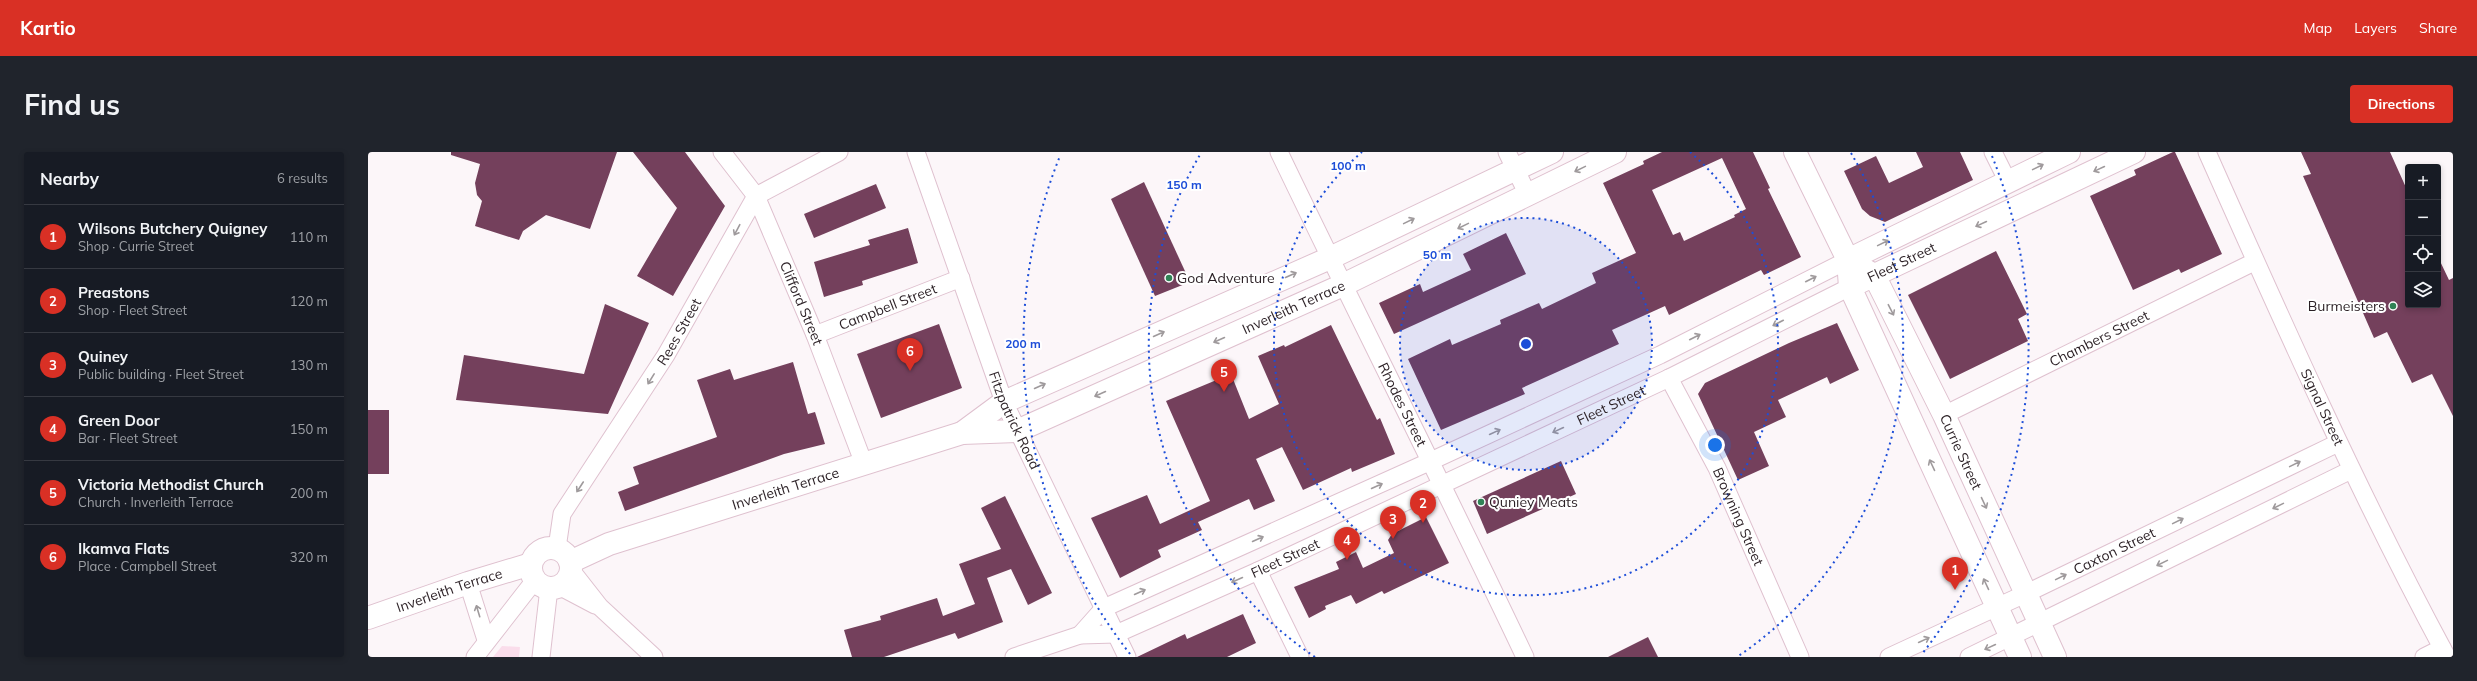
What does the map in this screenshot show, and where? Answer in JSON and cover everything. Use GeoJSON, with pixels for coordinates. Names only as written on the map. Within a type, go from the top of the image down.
{"type":"FeatureCollection","features":[{"type":"Feature","properties":{"kind":"street","name":"Clifford Street"},"geometry":{"type":"LineString","coordinates":[[722,152],[756,196],[815,336],[864,464]]}},
{"type":"Feature","properties":{"kind":"street"},"geometry":{"type":"LineString","coordinates":[[756,196],[839,152]]}},
{"type":"Feature","properties":{"kind":"street","name":"Fitzpatrick Road"},"geometry":{"type":"LineString","coordinates":[[916,152],[1004,402],[1017,432],[1128,657]]}},
{"type":"Feature","properties":{"kind":"street","name":"Rhodes Street"},"geometry":{"type":"LineString","coordinates":[[1279,152],[1342,285],[1443,483],[1525,657]]}},
{"type":"Feature","properties":{"kind":"street","name":"Inverleith Terrace"},"geometry":{"type":"LineString","coordinates":[[962,433],[1004,402],[1330,258],[1511,161],[1552,152]]}},
{"type":"Feature","properties":{"kind":"street","name":"Inverleith Terrace"},"geometry":{"type":"LineString","coordinates":[[368,618],[468,583],[554,569],[609,544],[962,433],[1017,432],[1342,285],[1615,152]]}},
{"type":"Feature","properties":{"kind":"street"},"geometry":{"type":"LineString","coordinates":[[1795,152],[1848,260],[1850,287],[2020,657]]}},
{"type":"Feature","properties":{"kind":"street"},"geometry":{"type":"LineString","coordinates":[[1993,152],[2008,182]]}},
{"type":"Feature","properties":{"kind":"street","name":"Fleet Street"},"geometry":{"type":"LineString","coordinates":[[1080,635],[1104,608],[1432,461],[1660,355],[1848,260],[2069,152]]}},
{"type":"Feature","properties":{"kind":"street","name":"Fleet Street"},"geometry":{"type":"LineString","coordinates":[[1014,657],[1080,635],[1116,634],[1258,571],[1443,483],[1670,378],[1850,287],[2134,152]]}},
{"type":"Feature","properties":{"kind":"street","name":"Signal Street"},"geometry":{"type":"LineString","coordinates":[[2207,152],[2254,262],[2338,444],[2444,653]]}},
{"type":"Feature","properties":{"kind":"street"},"geometry":{"type":"LineString","coordinates":[[1511,161],[1528,195]]}},
{"type":"Feature","properties":{"kind":"street","name":"Rees Street"},"geometry":{"type":"LineString","coordinates":[[541,657],[562,514],[666,354],[756,196]]}},
{"type":"Feature","properties":{"kind":"street"},"geometry":{"type":"LineString","coordinates":[[1848,260],[1874,276]]}},
{"type":"Feature","properties":{"kind":"street","name":"Chambers Street"},"geometry":{"type":"LineString","coordinates":[[1944,415],[2254,262]]}},
{"type":"Feature","properties":{"kind":"street","name":"Currie Street"},"geometry":{"type":"LineString","coordinates":[[1874,276],[1944,415],[2055,657]]}},
{"type":"Feature","properties":{"kind":"street","name":"Campbell Street"},"geometry":{"type":"LineString","coordinates":[[815,336],[961,278]]}},
{"type":"Feature","properties":{"kind":"street","name":"Browning Street"},"geometry":{"type":"LineString","coordinates":[[1670,378],[1717,468],[1800,657]]}},
{"type":"Feature","properties":{"kind":"street","name":"Caxton Street"},"geometry":{"type":"LineString","coordinates":[[1889,657],[1996,606],[2026,594],[2338,444]]}},
{"type":"Feature","properties":{"kind":"street"},"geometry":{"type":"LineString","coordinates":[[1968,657],[2039,624],[2351,470]]}},
{"type":"Feature","properties":{"kind":"street"},"geometry":{"type":"LineString","coordinates":[[475,657],[486,640],[554,569],[600,607],[654,657]]}},
{"type":"Feature","properties":{"kind":"street"},"geometry":{"type":"LineString","coordinates":[[1258,571],[1300,657]]}},
{"type":"Feature","properties":{"kind":"street"},"geometry":{"type":"LineString","coordinates":[[468,583],[486,640]]}},
{"type":"Feature","properties":{"kind":"street"},"geometry":{"type":"LineString","coordinates":[[2424,657],[2444,653]]}},
{"type":"Feature","properties":{"kind":"shaded area"},"geometry":{"type":"Polygon","coordinates":[[[502,646],[520,647],[519,657],[493,657],[502,646]]]}},
{"type":"Feature","properties":{"kind":"building"},"geometry":{"type":"Polygon","coordinates":[[[451,152],[617,152],[590,229],[546,215],[523,231],[519,240],[475,226],[482,201],[477,195],[475,183],[480,164],[451,155],[451,152]]]}},
{"type":"Feature","properties":{"kind":"building"},"geometry":{"type":"Polygon","coordinates":[[[633,152],[685,152],[725,206],[673,296],[637,276],[677,208],[633,152]]]}},
{"type":"Feature","properties":{"kind":"building"},"geometry":{"type":"Polygon","coordinates":[[[1662,152],[1753,152],[1770,188],[1768,189],[1801,257],[1764,275],[1761,270],[1669,315],[1665,306],[1612,330],[1619,344],[1522,388],[1525,394],[1441,430],[1408,359],[1450,339],[1452,345],[1501,324],[1500,320],[1539,303],[1542,309],[1596,283],[1592,273],[1636,253],[1603,183],[1644,164],[1643,161],[1662,152]],[[1722,158],[1652,190],[1673,235],[1680,232],[1684,241],[1735,217],[1734,215],[1746,209],[1722,158]]]}},
{"type":"Feature","properties":{"kind":"building"},"geometry":{"type":"Polygon","coordinates":[[[1916,152],[1960,152],[1973,180],[1885,222],[1870,216],[1862,209],[1844,171],[1876,156],[1889,183],[1923,167],[1916,152]]]}},
{"type":"Feature","properties":{"kind":"building"},"geometry":{"type":"Polygon","coordinates":[[[2175,152],[2222,254],[2181,273],[2179,269],[2133,290],[2090,196],[2136,175],[2134,170],[2175,152]]]}},
{"type":"Feature","properties":{"kind":"building"},"geometry":{"type":"Polygon","coordinates":[[[2301,152],[2390,152],[2405,185],[2405,308],[2441,308],[2441,263],[2449,280],[2453,278],[2453,416],[2432,374],[2412,383],[2387,332],[2374,338],[2303,176],[2311,174],[2301,152]]]}},
{"type":"Feature","properties":{"kind":"building"},"geometry":{"type":"Polygon","coordinates":[[[1144,182],[1190,282],[1155,296],[1111,199],[1144,182]]]}},
{"type":"Feature","properties":{"kind":"building"},"geometry":{"type":"Polygon","coordinates":[[[876,184],[886,208],[814,238],[804,214],[876,184]]]}},
{"type":"Feature","properties":{"kind":"building"},"geometry":{"type":"Polygon","coordinates":[[[908,228],[918,263],[862,281],[863,285],[824,297],[814,262],[870,245],[868,240],[908,228]]]}},
{"type":"Feature","properties":{"kind":"building"},"geometry":{"type":"Polygon","coordinates":[[[1506,233],[1526,274],[1394,334],[1379,303],[1420,284],[1423,292],[1471,270],[1463,254],[1506,233]]]}},
{"type":"Feature","properties":{"kind":"building"},"geometry":{"type":"Polygon","coordinates":[[[1996,251],[2027,314],[2018,319],[2028,341],[1950,379],[1908,295],[1996,251]]]}},
{"type":"Feature","properties":{"kind":"building"},"geometry":{"type":"Polygon","coordinates":[[[605,304],[649,323],[608,414],[456,400],[464,355],[584,374],[605,304]]]}},
{"type":"Feature","properties":{"kind":"building"},"geometry":{"type":"Polygon","coordinates":[[[1837,323],[1859,370],[1830,384],[1827,377],[1778,400],[1786,417],[1754,432],[1769,466],[1738,480],[1698,394],[1705,383],[1789,343],[1837,323]]]}},
{"type":"Feature","properties":{"kind":"building"},"geometry":{"type":"Polygon","coordinates":[[[939,324],[962,388],[881,418],[857,354],[939,324]]]}},
{"type":"Feature","properties":{"kind":"building"},"geometry":{"type":"Polygon","coordinates":[[[1331,325],[1377,420],[1380,418],[1395,454],[1352,472],[1351,468],[1303,490],[1282,447],[1256,459],[1275,501],[1254,510],[1249,499],[1198,522],[1202,530],[1158,550],[1161,557],[1120,578],[1091,518],[1147,495],[1160,524],[1210,501],[1166,401],[1231,374],[1249,419],[1279,404],[1258,356],[1284,345],[1285,347],[1331,325]]]}},
{"type":"Feature","properties":{"kind":"building"},"geometry":{"type":"Polygon","coordinates":[[[793,362],[808,414],[815,412],[825,444],[784,454],[625,511],[618,492],[639,484],[633,467],[717,437],[697,380],[730,369],[734,380],[793,362]]]}},
{"type":"Feature","properties":{"kind":"building"},"geometry":{"type":"Polygon","coordinates":[[[368,410],[389,410],[389,474],[368,474],[368,410]]]}},
{"type":"Feature","properties":{"kind":"building"},"geometry":{"type":"Polygon","coordinates":[[[1561,461],[1576,494],[1487,534],[1473,501],[1561,461]]]}},
{"type":"Feature","properties":{"kind":"building"},"geometry":{"type":"Polygon","coordinates":[[[1005,496],[1052,593],[1028,605],[1011,569],[987,578],[1003,622],[958,639],[955,633],[884,657],[852,657],[844,630],[881,620],[880,616],[937,598],[943,616],[975,604],[959,564],[1001,549],[981,508],[1005,496]]]}},
{"type":"Feature","properties":{"kind":"building"},"geometry":{"type":"Polygon","coordinates":[[[1426,517],[1449,563],[1384,594],[1382,591],[1356,604],[1351,595],[1325,606],[1326,609],[1309,618],[1294,587],[1339,569],[1336,562],[1356,552],[1363,568],[1394,553],[1388,540],[1392,534],[1426,517]]]}},
{"type":"Feature","properties":{"kind":"building"},"geometry":{"type":"Polygon","coordinates":[[[1243,614],[1256,643],[1227,657],[1137,657],[1185,634],[1187,639],[1243,614]]]}},
{"type":"Feature","properties":{"kind":"building"},"geometry":{"type":"Polygon","coordinates":[[[1648,637],[1658,657],[1608,657],[1648,637]]]}},
{"type":"Feature","properties":{"kind":"place","name":"God Adventure"},"geometry":{"type":"Point","coordinates":[1169,278]}},
{"type":"Feature","properties":{"kind":"place","name":"Burmeisters"},"geometry":{"type":"Point","coordinates":[2393,306]}},
{"type":"Feature","properties":{"kind":"place","name":"Ikamva Flats"},"geometry":{"type":"Point","coordinates":[910,371]}},
{"type":"Feature","properties":{"kind":"place","name":"Victoria Methodist Church"},"geometry":{"type":"Point","coordinates":[1224,392]}},
{"type":"Feature","properties":{"kind":"place","name":"Quniey Meats"},"geometry":{"type":"Point","coordinates":[1481,502]}},
{"type":"Feature","properties":{"kind":"place","name":"Preastons"},"geometry":{"type":"Point","coordinates":[1423,523]}},
{"type":"Feature","properties":{"kind":"place","name":"Quiney"},"geometry":{"type":"Point","coordinates":[1393,539]}},
{"type":"Feature","properties":{"kind":"place","name":"Green Door"},"geometry":{"type":"Point","coordinates":[1347,560]}},
{"type":"Feature","properties":{"kind":"place","name":"Wilsons Butchery Quigney"},"geometry":{"type":"Point","coordinates":[1955,590]}}]}
